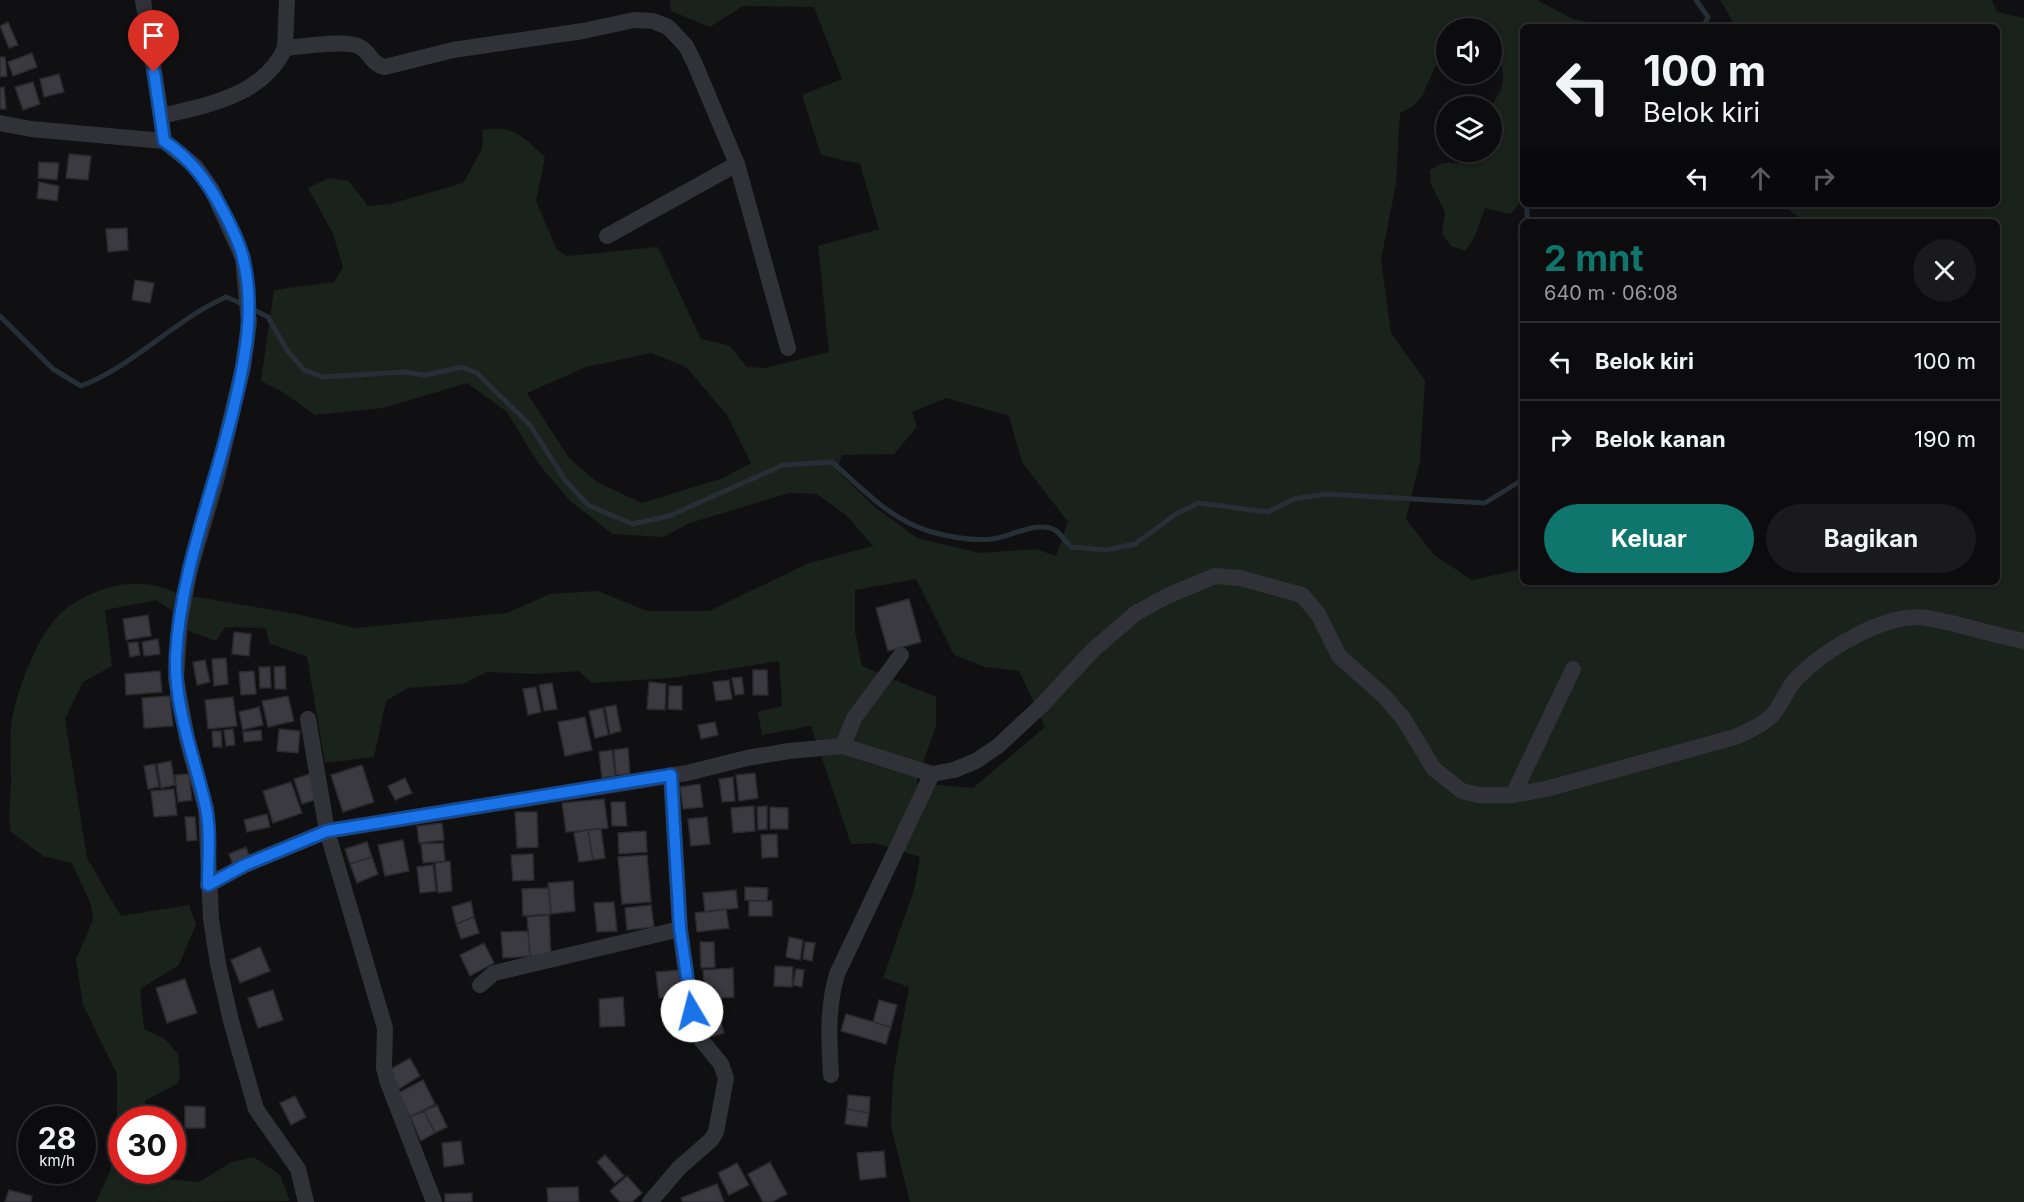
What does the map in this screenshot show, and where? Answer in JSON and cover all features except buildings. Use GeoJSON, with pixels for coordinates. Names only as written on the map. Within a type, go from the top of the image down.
{"type":"FeatureCollection","features":[{"type":"Feature","properties":{"kind":"street"},"geometry":{"type":"LineString","coordinates":[[143,0],[164,141]]}},
{"type":"Feature","properties":{"kind":"street"},"geometry":{"type":"LineString","coordinates":[[161,116],[209,105],[242,92],[277,67],[285,48],[287,0]]}},
{"type":"Feature","properties":{"kind":"street"},"geometry":{"type":"LineString","coordinates":[[285,48],[354,45],[366,51],[377,66],[385,67],[453,50],[583,31],[634,20],[652,21],[668,27],[686,46],[737,164],[788,348]]}},
{"type":"Feature","properties":{"kind":"street"},"geometry":{"type":"LineString","coordinates":[[0,123],[31,129],[164,141],[196,167],[212,190],[243,258],[249,323],[243,368],[216,481],[190,569],[176,656],[179,703],[206,809],[208,885],[218,964],[249,1090],[256,1109],[298,1169],[306,1202]]}},
{"type":"Feature","properties":{"kind":"street"},"geometry":{"type":"LineString","coordinates":[[607,236],[737,164]]}},
{"type":"Feature","properties":{"kind":"street"},"geometry":{"type":"LineString","coordinates":[[208,885],[245,865],[327,831],[671,775],[747,758],[809,748],[843,746],[933,774],[954,770],[976,761],[998,746],[1041,706],[1093,651],[1136,613],[1167,596],[1215,576],[1240,578],[1302,595],[1318,614],[1340,656],[1384,696],[1403,718],[1434,769],[1462,791],[1478,795],[1513,795],[1580,781],[1735,737],[1758,726],[1773,715],[1796,679],[1826,654],[1858,635],[1899,620],[1924,618],[2024,641]]}},
{"type":"Feature","properties":{"kind":"street"},"geometry":{"type":"LineString","coordinates":[[843,746],[854,718],[901,655]]}},
{"type":"Feature","properties":{"kind":"street"},"geometry":{"type":"LineString","coordinates":[[1513,795],[1573,669]]}},
{"type":"Feature","properties":{"kind":"street"},"geometry":{"type":"LineString","coordinates":[[308,719],[327,831],[385,1028],[384,1068],[387,1080],[434,1202]]}},
{"type":"Feature","properties":{"kind":"street"},"geometry":{"type":"LineString","coordinates":[[831,1075],[828,1020],[837,974],[933,774]]}},
{"type":"Feature","properties":{"kind":"street"},"geometry":{"type":"LineString","coordinates":[[650,1202],[679,1168],[711,1140],[716,1132],[726,1078],[721,1064],[694,1031],[680,929],[671,775]]}},
{"type":"Feature","properties":{"kind":"street"},"geometry":{"type":"LineString","coordinates":[[480,985],[494,973],[680,929]]}},
{"type":"Feature","properties":{"kind":"shaded area"},"geometry":{"type":"Polygon","coordinates":[[[670,0],[1537,0],[1573,19],[1598,24],[1520,24],[1520,203],[1511,214],[1485,208],[1474,238],[1465,251],[1451,246],[1442,234],[1445,212],[1431,184],[1430,170],[1443,163],[1502,162],[1502,96],[1497,96],[1503,79],[1502,18],[1436,18],[1436,65],[1422,96],[1412,107],[1400,113],[1396,183],[1381,260],[1391,333],[1425,380],[1420,461],[1406,519],[1434,555],[1472,580],[1520,569],[1520,585],[2000,585],[2000,219],[1802,219],[1784,207],[2000,207],[2000,24],[1734,24],[1720,0],[1992,0],[1997,12],[2024,18],[2024,1202],[910,1202],[891,1126],[893,1076],[909,987],[883,978],[914,890],[920,857],[875,843],[851,844],[811,726],[762,735],[758,712],[782,706],[779,661],[672,678],[592,683],[579,671],[534,674],[487,672],[463,684],[408,688],[386,701],[374,757],[325,763],[307,657],[269,643],[266,628],[225,627],[216,641],[186,630],[171,610],[156,600],[105,610],[112,666],[83,682],[65,719],[87,858],[121,916],[189,905],[196,924],[179,965],[140,989],[144,1029],[165,1039],[178,1054],[180,1077],[177,1084],[145,1101],[146,1106],[117,1106],[117,1074],[83,1005],[76,959],[93,920],[91,905],[72,863],[43,856],[11,832],[9,819],[11,727],[17,698],[22,681],[44,634],[53,621],[68,607],[78,600],[107,588],[134,584],[152,585],[178,594],[297,614],[355,628],[507,613],[550,594],[598,591],[647,611],[709,611],[809,563],[873,546],[846,515],[817,494],[789,493],[690,523],[663,537],[613,534],[570,501],[538,463],[507,412],[467,383],[383,408],[315,415],[281,391],[261,381],[274,290],[334,282],[343,267],[333,234],[308,188],[329,178],[349,181],[368,206],[390,204],[463,183],[482,149],[483,130],[494,129],[503,129],[518,134],[545,157],[536,201],[557,250],[567,256],[658,247],[701,339],[730,346],[747,367],[765,368],[829,352],[818,246],[879,229],[860,164],[821,155],[802,95],[842,79],[814,7],[743,6],[710,27],[671,11],[670,0]],[[651,353],[586,367],[527,393],[569,458],[597,482],[642,503],[723,478],[751,463],[727,415],[686,367],[651,353]],[[946,398],[912,412],[917,427],[894,454],[842,455],[837,471],[875,507],[917,538],[980,553],[1036,549],[1056,556],[1068,522],[1022,462],[1009,416],[946,398]],[[916,579],[855,590],[855,632],[862,666],[936,697],[936,726],[916,783],[973,788],[1045,727],[1019,671],[985,667],[954,655],[916,579]]]}},
{"type":"Feature","properties":{"kind":"shaded area"},"geometry":{"type":"Polygon","coordinates":[[[254,1157],[280,1175],[290,1201],[96,1202],[108,1175],[108,1184],[186,1184],[186,1181],[199,1182],[232,1162],[254,1157]]]}},
{"type":"Feature","properties":{"kind":"waterway"},"geometry":{"type":"LineString","coordinates":[[1696,0],[1708,17],[1704,24]]}},
{"type":"Feature","properties":{"kind":"waterway"},"geometry":{"type":"LineString","coordinates":[[1527,207],[1527,219]]}},
{"type":"Feature","properties":{"kind":"waterway"},"geometry":{"type":"LineString","coordinates":[[0,316],[53,369],[81,386],[119,367],[189,318],[226,297],[243,304]]}},
{"type":"Feature","properties":{"kind":"waterway"},"geometry":{"type":"LineString","coordinates":[[252,309],[268,317],[287,350],[304,370],[323,377],[404,372],[425,375],[462,367],[477,373],[530,425],[565,480],[588,505],[632,524],[669,516],[783,465],[832,462],[891,512],[917,527],[932,532],[962,538],[992,539],[1032,528],[1048,527],[1057,531],[1071,547],[1106,550],[1135,544],[1176,514],[1199,503],[1268,512],[1294,499],[1325,494],[1485,503],[1520,481]]}},
{"type":"Feature","properties":{"kind":"route"},"geometry":{"type":"LineString","coordinates":[[154,72],[164,141],[196,167],[212,190],[230,224],[243,258],[247,287],[249,323],[243,368],[216,481],[190,569],[176,656],[179,703],[206,809],[208,885],[245,865],[327,831],[671,775],[680,929],[692,1011]]}}]}
